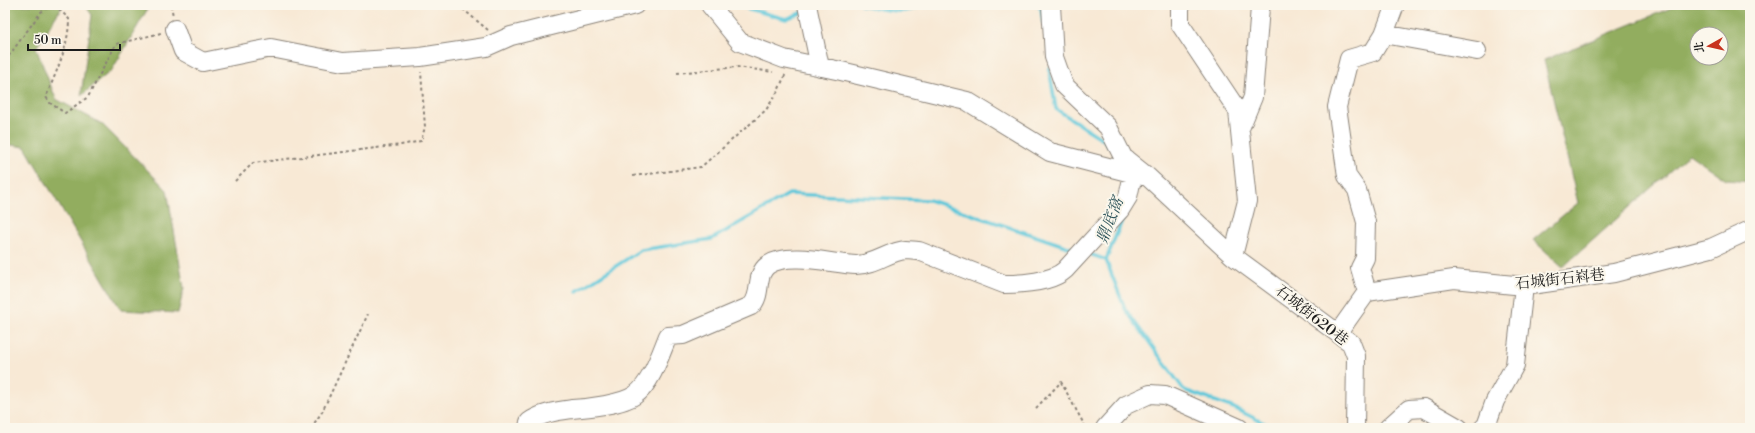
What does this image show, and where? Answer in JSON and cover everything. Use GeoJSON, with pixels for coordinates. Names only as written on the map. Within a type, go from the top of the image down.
{"type":"FeatureCollection","features":[{"type":"Feature","properties":{"kind":"street"},"geometry":{"type":"LineString","coordinates":[[175,29],[184,51],[203,62],[271,48],[343,62],[420,57],[486,47],[511,36],[635,5]]}},
{"type":"Feature","properties":{"kind":"street"},"geometry":{"type":"LineString","coordinates":[[807,5],[820,67]]}},
{"type":"Feature","properties":{"kind":"street","name":"石城街620巷"},"geometry":{"type":"LineString","coordinates":[[1051,5],[1054,57],[1064,85],[1108,126],[1123,157],[1140,176],[1238,260],[1351,343],[1356,356],[1355,428]]}},
{"type":"Feature","properties":{"kind":"street"},"geometry":{"type":"LineString","coordinates":[[1180,5],[1180,24],[1238,111],[1247,201],[1238,260]]}},
{"type":"Feature","properties":{"kind":"street"},"geometry":{"type":"LineString","coordinates":[[1240,128],[1253,96],[1260,7],[1262,5]]}},
{"type":"Feature","properties":{"kind":"street"},"geometry":{"type":"LineString","coordinates":[[1338,333],[1367,292],[1360,268],[1365,258],[1366,222],[1357,190],[1347,176],[1337,107],[1349,59],[1373,52],[1384,34],[1395,5]]}},
{"type":"Feature","properties":{"kind":"street"},"geometry":{"type":"LineString","coordinates":[[528,428],[529,422],[536,417],[562,410],[594,408],[631,398],[636,395],[649,378],[665,347],[668,336],[683,335],[750,306],[755,302],[757,297],[760,276],[763,270],[773,263],[787,260],[813,259],[856,265],[872,262],[906,250],[919,252],[1004,284],[1016,284],[1055,277],[1065,270],[1120,210],[1140,176],[1050,152],[967,101],[820,67],[788,67],[740,42],[709,6]]}},
{"type":"Feature","properties":{"kind":"street"},"geometry":{"type":"LineString","coordinates":[[1384,34],[1477,51]]}},
{"type":"Feature","properties":{"kind":"street","name":"石城街石嵙巷"},"geometry":{"type":"LineString","coordinates":[[1367,292],[1454,279],[1524,286],[1614,273],[1711,248],[1750,230]]}},
{"type":"Feature","properties":{"kind":"street"},"geometry":{"type":"LineString","coordinates":[[1483,428],[1486,426],[1495,401],[1515,366],[1524,286]]}},
{"type":"Feature","properties":{"kind":"street"},"geometry":{"type":"LineString","coordinates":[[1105,428],[1126,405],[1150,394],[1165,395],[1238,428]]}},
{"type":"Feature","properties":{"kind":"street"},"geometry":{"type":"LineString","coordinates":[[1388,428],[1409,409],[1424,408],[1459,428]]}},
{"type":"Feature","properties":{"kind":"path"},"geometry":{"type":"LineString","coordinates":[[5,61],[41,12],[53,5],[69,19],[69,28],[59,64],[46,97],[50,103],[65,112],[88,97],[116,44],[175,29]]}},
{"type":"Feature","properties":{"kind":"path"},"geometry":{"type":"LineString","coordinates":[[458,5],[502,40]]}},
{"type":"Feature","properties":{"kind":"path"},"geometry":{"type":"LineString","coordinates":[[235,181],[253,163],[401,145],[421,141],[425,127],[420,57]]}},
{"type":"Feature","properties":{"kind":"path"},"geometry":{"type":"LineString","coordinates":[[633,176],[701,167],[766,110],[778,91],[788,67],[737,66],[677,73]]}},
{"type":"Feature","properties":{"kind":"path"},"geometry":{"type":"LineString","coordinates":[[312,428],[322,412],[368,314]]}},
{"type":"Feature","properties":{"kind":"path"},"geometry":{"type":"LineString","coordinates":[[1036,408],[1061,382],[1086,428]]}},
{"type":"Feature","properties":{"kind":"green space"},"geometry":{"type":"Polygon","coordinates":[[[5,5],[63,5],[36,48],[56,99],[102,124],[167,190],[184,288],[178,313],[121,310],[25,147],[5,144],[5,5]]]}},
{"type":"Feature","properties":{"kind":"green space"},"geometry":{"type":"Polygon","coordinates":[[[85,5],[139,5],[147,10],[112,70],[81,96],[92,15],[85,5]]]}},
{"type":"Feature","properties":{"kind":"green space"},"geometry":{"type":"Polygon","coordinates":[[[1678,5],[1750,5],[1750,182],[1726,180],[1689,154],[1563,267],[1533,240],[1578,203],[1544,60],[1678,5]]]}},
{"type":"Feature","properties":{"kind":"waterway"},"geometry":{"type":"LineString","coordinates":[[735,5],[786,19],[803,12]]}},
{"type":"Feature","properties":{"kind":"waterway"},"geometry":{"type":"LineString","coordinates":[[812,8],[820,5]]}},
{"type":"Feature","properties":{"kind":"waterway"},"geometry":{"type":"LineString","coordinates":[[861,5],[892,11],[915,9],[921,5]]}},
{"type":"Feature","properties":{"kind":"waterway","name":"鼎底窩"},"geometry":{"type":"LineString","coordinates":[[1036,5],[1041,8],[1043,22]]}},
{"type":"Feature","properties":{"kind":"waterway","name":"鼎底窩"},"geometry":{"type":"LineString","coordinates":[[1049,68],[1056,109],[1104,140],[1108,145]]}},
{"type":"Feature","properties":{"kind":"waterway"},"geometry":{"type":"LineString","coordinates":[[577,291],[641,250],[712,239],[789,194],[929,200],[1077,250]]}},
{"type":"Feature","properties":{"kind":"waterway","name":"鼎底窩"},"geometry":{"type":"LineString","coordinates":[[1123,218],[1106,260],[1125,309],[1184,390],[1234,408],[1274,428]]}},
{"type":"Feature","properties":{"kind":"waterway"},"geometry":{"type":"LineString","coordinates":[[1087,253],[1106,260]]}}]}
